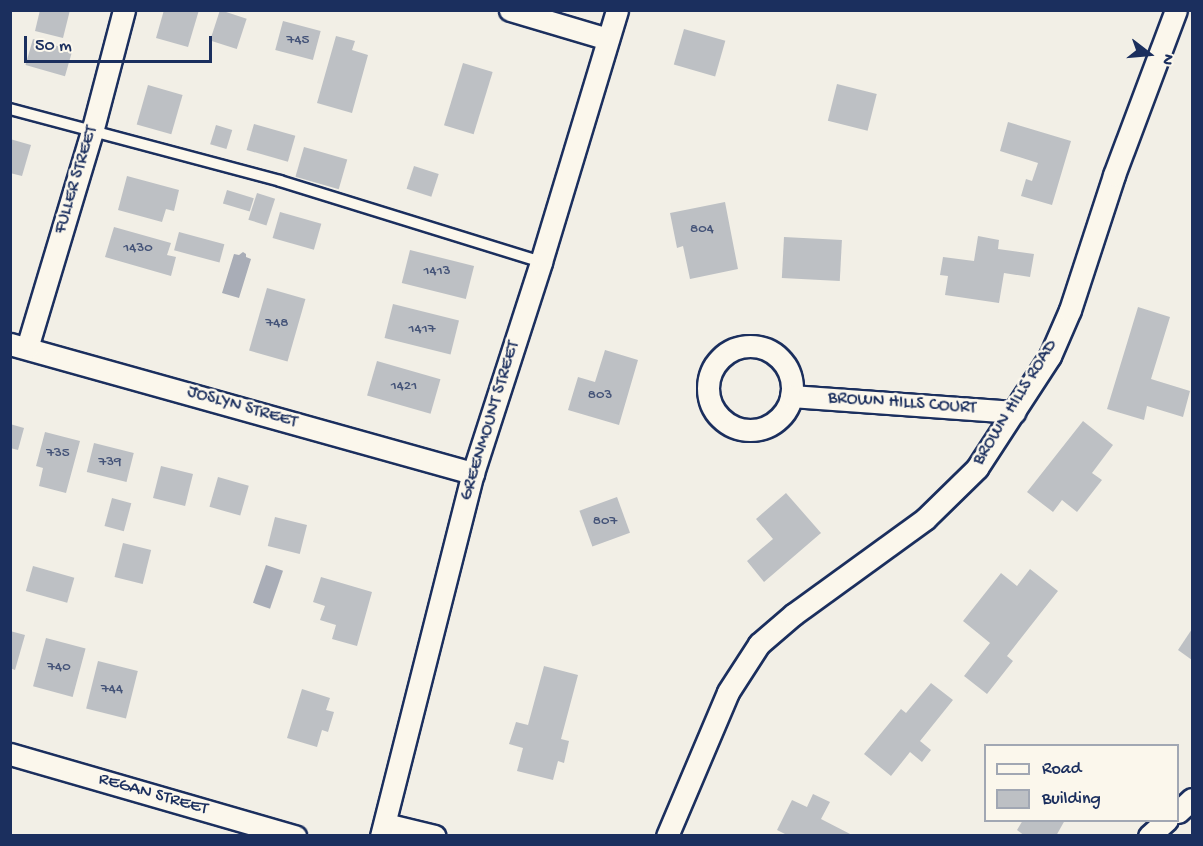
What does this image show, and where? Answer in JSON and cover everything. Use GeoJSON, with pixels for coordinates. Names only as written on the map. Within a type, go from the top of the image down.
{"type":"FeatureCollection","features":[{"type":"Feature","properties":{"kind":"street","name":"FULLER STREET"},"geometry":{"type":"LineString","coordinates":[[19,346],[92,132],[124,10]]}},
{"type":"Feature","properties":{"kind":"street"},"geometry":{"type":"LineString","coordinates":[[510,10],[608,39]]}},
{"type":"Feature","properties":{"kind":"street","name":"GREENMOUNT STREET"},"geometry":{"type":"LineString","coordinates":[[383,830],[473,473],[542,262],[617,10]]}},
{"type":"Feature","properties":{"kind":"street","name":"BROWN HILLS ROAD"},"geometry":{"type":"LineString","coordinates":[[667,836],[728,693],[759,644],[794,614],[925,519],[976,468],[1050,356],[1070,309],[1114,175],[1176,10]]}},
{"type":"Feature","properties":{"kind":"street","name":"JOSLYN STREET"},"geometry":{"type":"LineString","coordinates":[[19,346],[473,473]]}},
{"type":"Feature","properties":{"kind":"street"},"geometry":{"type":"LineString","coordinates":[[741,346],[756,346],[774,354],[788,369],[792,382],[791,396],[778,420],[765,428],[752,431],[737,429],[718,416],[709,399],[707,385],[718,360],[729,351],[741,346]]}},
{"type":"Feature","properties":{"kind":"street","name":"BROWN HILLS COURT"},"geometry":{"type":"LineString","coordinates":[[791,396],[1014,412]]}},
{"type":"Feature","properties":{"kind":"street","name":"REGAN STREET"},"geometry":{"type":"LineString","coordinates":[[10,754],[295,836]]}},
{"type":"Feature","properties":{"kind":"street"},"geometry":{"type":"LineString","coordinates":[[1179,811],[1192,799]]}},
{"type":"Feature","properties":{"kind":"street"},"geometry":{"type":"LineString","coordinates":[[1149,836],[1165,822]]}},
{"type":"Feature","properties":{"kind":"street"},"geometry":{"type":"LineString","coordinates":[[383,830],[435,836]]}},
{"type":"Feature","properties":{"kind":"lane"},"geometry":{"type":"LineString","coordinates":[[10,109],[280,181],[542,262]]}},
{"type":"Feature","properties":{"kind":"shaded area"},"geometry":{"type":"Polygon","coordinates":[[[243,252],[251,259],[239,298],[222,293],[234,254],[239,255],[243,252]]]}},
{"type":"Feature","properties":{"kind":"shaded area"},"geometry":{"type":"Polygon","coordinates":[[[266,565],[283,571],[270,609],[253,603],[266,565]]]}},
{"type":"Feature","properties":{"kind":"building"},"geometry":{"type":"Polygon","coordinates":[[[40,10],[70,10],[63,38],[35,31],[40,10]]]}},
{"type":"Feature","properties":{"kind":"building"},"geometry":{"type":"Polygon","coordinates":[[[164,10],[199,10],[188,47],[156,38],[164,10]]]}},
{"type":"Feature","properties":{"kind":"building"},"geometry":{"type":"Polygon","coordinates":[[[220,10],[247,19],[237,49],[210,40],[220,10]]]}},
{"type":"Feature","properties":{"kind":"building"},"geometry":{"type":"Polygon","coordinates":[[[283,21],[321,31],[313,60],[275,50],[283,21]]]}},
{"type":"Feature","properties":{"kind":"building"},"geometry":{"type":"Polygon","coordinates":[[[684,29],[725,41],[715,76],[674,65],[684,29]]]}},
{"type":"Feature","properties":{"kind":"building"},"geometry":{"type":"Polygon","coordinates":[[[336,36],[355,41],[352,50],[368,55],[352,113],[317,103],[336,36]]]}},
{"type":"Feature","properties":{"kind":"building"},"geometry":{"type":"Polygon","coordinates":[[[33,39],[72,50],[65,76],[26,65],[33,39]]]}},
{"type":"Feature","properties":{"kind":"building"},"geometry":{"type":"Polygon","coordinates":[[[463,63],[493,72],[474,134],[444,125],[463,63]]]}},
{"type":"Feature","properties":{"kind":"building"},"geometry":{"type":"Polygon","coordinates":[[[837,84],[877,94],[868,131],[828,121],[837,84]]]}},
{"type":"Feature","properties":{"kind":"building"},"geometry":{"type":"Polygon","coordinates":[[[148,85],[183,95],[171,134],[137,124],[148,85]]]}},
{"type":"Feature","properties":{"kind":"building"},"geometry":{"type":"Polygon","coordinates":[[[1008,122],[1071,141],[1052,205],[1021,196],[1026,179],[1032,181],[1038,163],[1000,151],[1008,122]]]}},
{"type":"Feature","properties":{"kind":"building"},"geometry":{"type":"Polygon","coordinates":[[[254,124],[295,136],[288,162],[247,150],[254,124]]]}},
{"type":"Feature","properties":{"kind":"building"},"geometry":{"type":"Polygon","coordinates":[[[216,125],[232,130],[226,149],[210,144],[216,125]]]}},
{"type":"Feature","properties":{"kind":"building"},"geometry":{"type":"Polygon","coordinates":[[[10,139],[31,145],[22,176],[10,173],[10,139]]]}},
{"type":"Feature","properties":{"kind":"building"},"geometry":{"type":"Polygon","coordinates":[[[304,147],[347,159],[339,189],[295,177],[304,147]]]}},
{"type":"Feature","properties":{"kind":"building"},"geometry":{"type":"Polygon","coordinates":[[[414,166],[439,174],[431,197],[407,189],[414,166]]]}},
{"type":"Feature","properties":{"kind":"building"},"geometry":{"type":"Polygon","coordinates":[[[127,176],[179,190],[174,211],[166,209],[162,222],[118,210],[127,176]]]}},
{"type":"Feature","properties":{"kind":"building"},"geometry":{"type":"Polygon","coordinates":[[[227,190],[254,198],[250,212],[223,203],[227,190]]]}},
{"type":"Feature","properties":{"kind":"building"},"geometry":{"type":"Polygon","coordinates":[[[257,193],[275,199],[266,226],[248,220],[257,193]]]}},
{"type":"Feature","properties":{"kind":"building"},"geometry":{"type":"Polygon","coordinates":[[[725,202],[738,269],[690,279],[683,246],[677,248],[670,213],[725,202]]]}},
{"type":"Feature","properties":{"kind":"building"},"geometry":{"type":"Polygon","coordinates":[[[280,212],[321,224],[314,250],[273,238],[280,212]]]}},
{"type":"Feature","properties":{"kind":"building"},"geometry":{"type":"Polygon","coordinates":[[[114,227],[171,243],[167,255],[176,257],[171,276],[105,257],[114,227]]]}},
{"type":"Feature","properties":{"kind":"building"},"geometry":{"type":"Polygon","coordinates":[[[179,232],[224,244],[219,263],[174,250],[179,232]]]}},
{"type":"Feature","properties":{"kind":"building"},"geometry":{"type":"Polygon","coordinates":[[[978,236],[999,240],[998,249],[1034,254],[1030,277],[1004,273],[999,303],[945,295],[948,276],[940,275],[943,257],[974,261],[978,236]]]}},
{"type":"Feature","properties":{"kind":"building"},"geometry":{"type":"Polygon","coordinates":[[[784,237],[842,240],[840,281],[782,278],[784,237]]]}},
{"type":"Feature","properties":{"kind":"building"},"geometry":{"type":"Polygon","coordinates":[[[410,250],[474,266],[466,299],[402,283],[410,250]]]}},
{"type":"Feature","properties":{"kind":"building"},"geometry":{"type":"Polygon","coordinates":[[[267,288],[305,299],[288,362],[249,350],[267,288]]]}},
{"type":"Feature","properties":{"kind":"building"},"geometry":{"type":"Polygon","coordinates":[[[393,304],[459,320],[451,354],[385,338],[393,304]]]}},
{"type":"Feature","properties":{"kind":"building"},"geometry":{"type":"Polygon","coordinates":[[[1138,307],[1170,317],[1151,379],[1190,391],[1183,417],[1147,406],[1144,420],[1107,409],[1138,307]]]}},
{"type":"Feature","properties":{"kind":"building"},"geometry":{"type":"Polygon","coordinates":[[[605,350],[638,360],[619,425],[568,410],[578,377],[595,382],[605,350]]]}},
{"type":"Feature","properties":{"kind":"building"},"geometry":{"type":"Polygon","coordinates":[[[377,361],[440,379],[431,414],[367,396],[377,361]]]}},
{"type":"Feature","properties":{"kind":"building"},"geometry":{"type":"Polygon","coordinates":[[[1083,421],[1113,445],[1092,473],[1102,480],[1077,512],[1062,500],[1053,512],[1027,492],[1083,421]]]}},
{"type":"Feature","properties":{"kind":"building"},"geometry":{"type":"Polygon","coordinates":[[[10,424],[24,428],[18,450],[10,448],[10,424]]]}},
{"type":"Feature","properties":{"kind":"building"},"geometry":{"type":"Polygon","coordinates":[[[45,432],[80,441],[66,493],[39,486],[43,468],[36,466],[45,432]]]}},
{"type":"Feature","properties":{"kind":"building"},"geometry":{"type":"Polygon","coordinates":[[[94,443],[134,453],[127,482],[87,472],[94,443]]]}},
{"type":"Feature","properties":{"kind":"building"},"geometry":{"type":"Polygon","coordinates":[[[161,466],[193,474],[185,506],[153,498],[161,466]]]}},
{"type":"Feature","properties":{"kind":"building"},"geometry":{"type":"Polygon","coordinates":[[[218,477],[249,486],[240,516],[209,507],[218,477]]]}},
{"type":"Feature","properties":{"kind":"building"},"geometry":{"type":"Polygon","coordinates":[[[786,493],[821,533],[764,582],[747,561],[773,539],[756,519],[786,493]]]}},
{"type":"Feature","properties":{"kind":"building"},"geometry":{"type":"Polygon","coordinates":[[[617,497],[630,533],[592,546],[579,511],[617,497]]]}},
{"type":"Feature","properties":{"kind":"building"},"geometry":{"type":"Polygon","coordinates":[[[112,498],[131,503],[124,531],[104,526],[112,498]]]}},
{"type":"Feature","properties":{"kind":"building"},"geometry":{"type":"Polygon","coordinates":[[[275,517],[307,525],[300,554],[268,546],[275,517]]]}},
{"type":"Feature","properties":{"kind":"building"},"geometry":{"type":"Polygon","coordinates":[[[123,543],[151,550],[143,584],[115,577],[123,543]]]}},
{"type":"Feature","properties":{"kind":"building"},"geometry":{"type":"Polygon","coordinates":[[[33,566],[74,578],[67,603],[26,591],[33,566]]]}},
{"type":"Feature","properties":{"kind":"building"},"geometry":{"type":"Polygon","coordinates":[[[1030,569],[1058,591],[1007,656],[1013,661],[987,694],[964,676],[990,643],[963,621],[1001,573],[1017,586],[1030,569]]]}},
{"type":"Feature","properties":{"kind":"building"},"geometry":{"type":"Polygon","coordinates":[[[321,577],[372,592],[357,646],[332,639],[336,625],[320,620],[325,606],[313,602],[321,577]]]}},
{"type":"Feature","properties":{"kind":"building"},"geometry":{"type":"Polygon","coordinates":[[[1192,629],[1192,660],[1178,650],[1192,629]]]}},
{"type":"Feature","properties":{"kind":"building"},"geometry":{"type":"Polygon","coordinates":[[[10,631],[25,635],[15,670],[10,668],[10,631]]]}},
{"type":"Feature","properties":{"kind":"building"},"geometry":{"type":"Polygon","coordinates":[[[46,638],[86,649],[73,697],[33,686],[46,638]]]}},
{"type":"Feature","properties":{"kind":"building"},"geometry":{"type":"Polygon","coordinates":[[[98,661],[138,671],[126,718],[86,709],[98,661]]]}},
{"type":"Feature","properties":{"kind":"building"},"geometry":{"type":"Polygon","coordinates":[[[544,666],[578,675],[561,739],[569,741],[564,763],[558,761],[553,780],[517,771],[523,748],[509,744],[516,722],[528,725],[544,666]]]}},
{"type":"Feature","properties":{"kind":"building"},"geometry":{"type":"Polygon","coordinates":[[[931,683],[953,700],[920,741],[931,750],[922,762],[910,752],[891,776],[864,754],[901,709],[906,713],[931,683]]]}},
{"type":"Feature","properties":{"kind":"building"},"geometry":{"type":"Polygon","coordinates":[[[302,689],[330,698],[326,710],[334,712],[328,732],[322,730],[317,747],[287,738],[302,689]]]}},
{"type":"Feature","properties":{"kind":"building"},"geometry":{"type":"Polygon","coordinates":[[[813,794],[830,802],[821,819],[854,836],[789,836],[777,830],[792,800],[807,807],[813,794]]]}},
{"type":"Feature","properties":{"kind":"building"},"geometry":{"type":"Polygon","coordinates":[[[1022,822],[1064,822],[1056,836],[1025,836],[1017,830],[1022,822]]]}}]}
